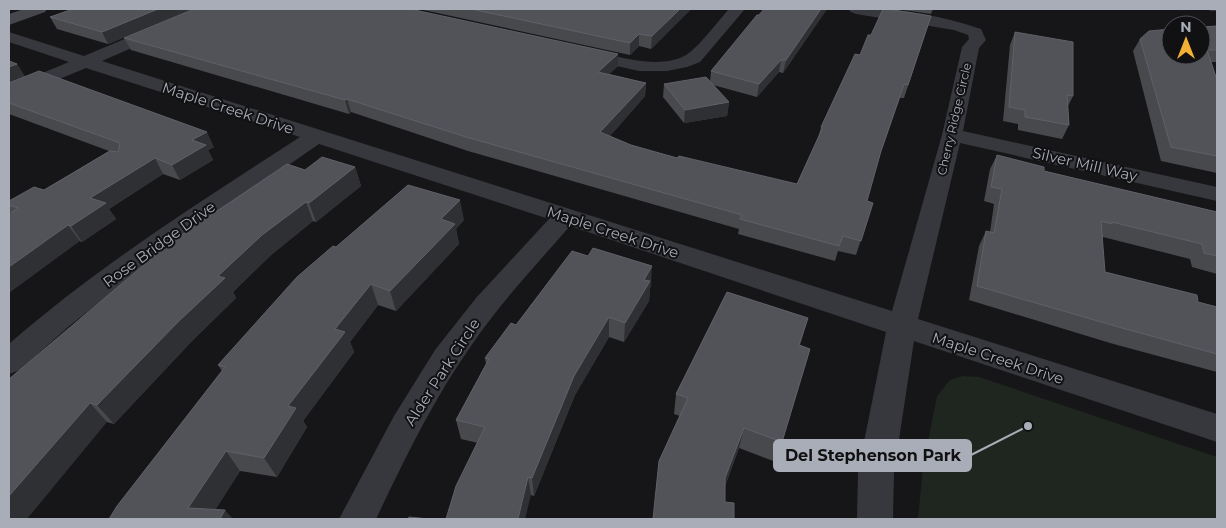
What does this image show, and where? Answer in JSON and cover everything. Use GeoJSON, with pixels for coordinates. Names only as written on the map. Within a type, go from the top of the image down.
{"type":"FeatureCollection","features":[{"type":"Feature","properties":{"kind":"main road"},"geometry":{"type":"LineString","coordinates":[[9,20],[39,9]]}},
{"type":"Feature","properties":{"kind":"street"},"geometry":{"type":"LineString","coordinates":[[9,94],[209,9]]}},
{"type":"Feature","properties":{"kind":"street"},"geometry":{"type":"LineString","coordinates":[[565,49],[632,64],[648,66],[676,65],[694,58],[737,9]]}},
{"type":"Feature","properties":{"kind":"street","name":"Cherry Ridge Circle"},"geometry":{"type":"LineString","coordinates":[[856,9],[957,26],[975,32],[978,40],[971,47],[952,135],[902,326],[876,472],[875,519]]}},
{"type":"Feature","properties":{"kind":"street","name":"Maple Creek Drive"},"geometry":{"type":"LineString","coordinates":[[9,37],[1217,428]]}},
{"type":"Feature","properties":{"kind":"street","name":"Silver Mill Way"},"geometry":{"type":"LineString","coordinates":[[952,135],[1217,194]]}},
{"type":"Feature","properties":{"kind":"street","name":"Rose Bridge Drive"},"geometry":{"type":"LineString","coordinates":[[9,362],[30,342],[140,257],[225,196],[316,136]]}},
{"type":"Feature","properties":{"kind":"street","name":"Alder Park Circle"},"geometry":{"type":"LineString","coordinates":[[358,519],[390,453],[461,338],[497,293],[565,216]]}},
{"type":"Feature","properties":{"kind":"lane"},"geometry":{"type":"LineString","coordinates":[[1213,9],[1217,10]]}},
{"type":"Feature","properties":{"kind":"shaded area"},"geometry":{"type":"Polygon","coordinates":[[[963,376],[979,377],[1217,457],[1217,519],[918,519],[923,467],[937,396],[950,380],[963,376]]]}},
{"type":"Feature","properties":{"kind":"building"},"geometry":{"type":"Polygon","coordinates":[[[73,9],[158,9],[102,32],[50,17],[73,9]]]}},
{"type":"Feature","properties":{"kind":"building"},"geometry":{"type":"Polygon","coordinates":[[[194,9],[410,9],[618,54],[598,72],[646,83],[600,132],[631,145],[677,158],[679,156],[797,184],[855,54],[860,55],[868,35],[871,35],[883,9],[931,16],[908,85],[904,84],[881,151],[867,201],[873,203],[861,241],[843,236],[839,246],[740,219],[742,215],[466,137],[347,99],[124,38],[194,9]]]}},
{"type":"Feature","properties":{"kind":"building"},"geometry":{"type":"Polygon","coordinates":[[[471,9],[680,9],[652,36],[639,34],[630,43],[471,9]]]}},
{"type":"Feature","properties":{"kind":"building"},"geometry":{"type":"Polygon","coordinates":[[[764,9],[821,9],[786,60],[781,60],[759,84],[711,71],[757,15],[764,9]]]}},
{"type":"Feature","properties":{"kind":"building"},"geometry":{"type":"Polygon","coordinates":[[[1211,26],[1217,26],[1217,50],[1211,50],[1211,26]]]}},
{"type":"Feature","properties":{"kind":"building"},"geometry":{"type":"Polygon","coordinates":[[[1161,30],[1161,65],[1211,65],[1211,62],[1217,80],[1217,156],[1171,147],[1140,39],[1149,31],[1161,30]]]}},
{"type":"Feature","properties":{"kind":"building"},"geometry":{"type":"Polygon","coordinates":[[[1015,32],[1073,42],[1073,96],[1067,95],[1069,125],[1025,117],[1025,110],[1009,107],[1015,32]]]}},
{"type":"Feature","properties":{"kind":"building"},"geometry":{"type":"Polygon","coordinates":[[[9,61],[17,64],[9,67],[9,61]]]}},
{"type":"Feature","properties":{"kind":"building"},"geometry":{"type":"Polygon","coordinates":[[[39,71],[207,132],[192,140],[206,145],[172,165],[155,158],[90,198],[106,203],[71,226],[68,225],[9,267],[9,214],[18,208],[9,205],[9,201],[34,187],[44,190],[110,151],[118,152],[120,143],[9,103],[9,83],[39,71]]]}},
{"type":"Feature","properties":{"kind":"building"},"geometry":{"type":"Polygon","coordinates":[[[706,77],[729,102],[685,110],[664,84],[706,77]]]}},
{"type":"Feature","properties":{"kind":"building"},"geometry":{"type":"Polygon","coordinates":[[[997,155],[1044,167],[1044,171],[1217,212],[1217,256],[1204,253],[1202,244],[1101,221],[1105,272],[1197,295],[1198,302],[1217,307],[1217,354],[977,286],[986,231],[994,233],[1002,189],[991,187],[997,155]]]}},
{"type":"Feature","properties":{"kind":"building"},"geometry":{"type":"Polygon","coordinates":[[[322,157],[355,167],[309,203],[306,202],[262,235],[218,276],[225,278],[179,321],[97,405],[90,403],[9,496],[9,379],[171,242],[287,164],[305,170],[322,157]]]}},
{"type":"Feature","properties":{"kind":"building"},"geometry":{"type":"Polygon","coordinates":[[[408,185],[460,200],[441,219],[455,224],[390,291],[371,284],[335,329],[345,332],[288,406],[296,408],[264,458],[226,451],[188,508],[225,510],[220,519],[109,519],[117,506],[225,367],[218,365],[297,277],[333,246],[336,247],[408,185]]]}},
{"type":"Feature","properties":{"kind":"building"},"geometry":{"type":"Polygon","coordinates":[[[593,248],[652,266],[644,280],[650,281],[625,323],[609,317],[574,376],[532,478],[528,477],[518,519],[446,519],[456,486],[485,427],[456,420],[489,359],[485,358],[511,323],[516,325],[572,251],[588,256],[593,248]]]}},
{"type":"Feature","properties":{"kind":"building"},"geometry":{"type":"Polygon","coordinates":[[[727,292],[808,318],[799,345],[810,349],[782,442],[744,428],[725,478],[725,502],[734,503],[734,519],[653,519],[659,461],[688,398],[676,394],[727,292]]]}},
{"type":"Feature","properties":{"kind":"building"},"geometry":{"type":"Polygon","coordinates":[[[409,517],[429,519],[408,519],[409,517]]]}},
{"type":"Feature","properties":{"kind":"place","name":"Del Stephenson Park"},"geometry":{"type":"Point","coordinates":[1028,426]}}]}
